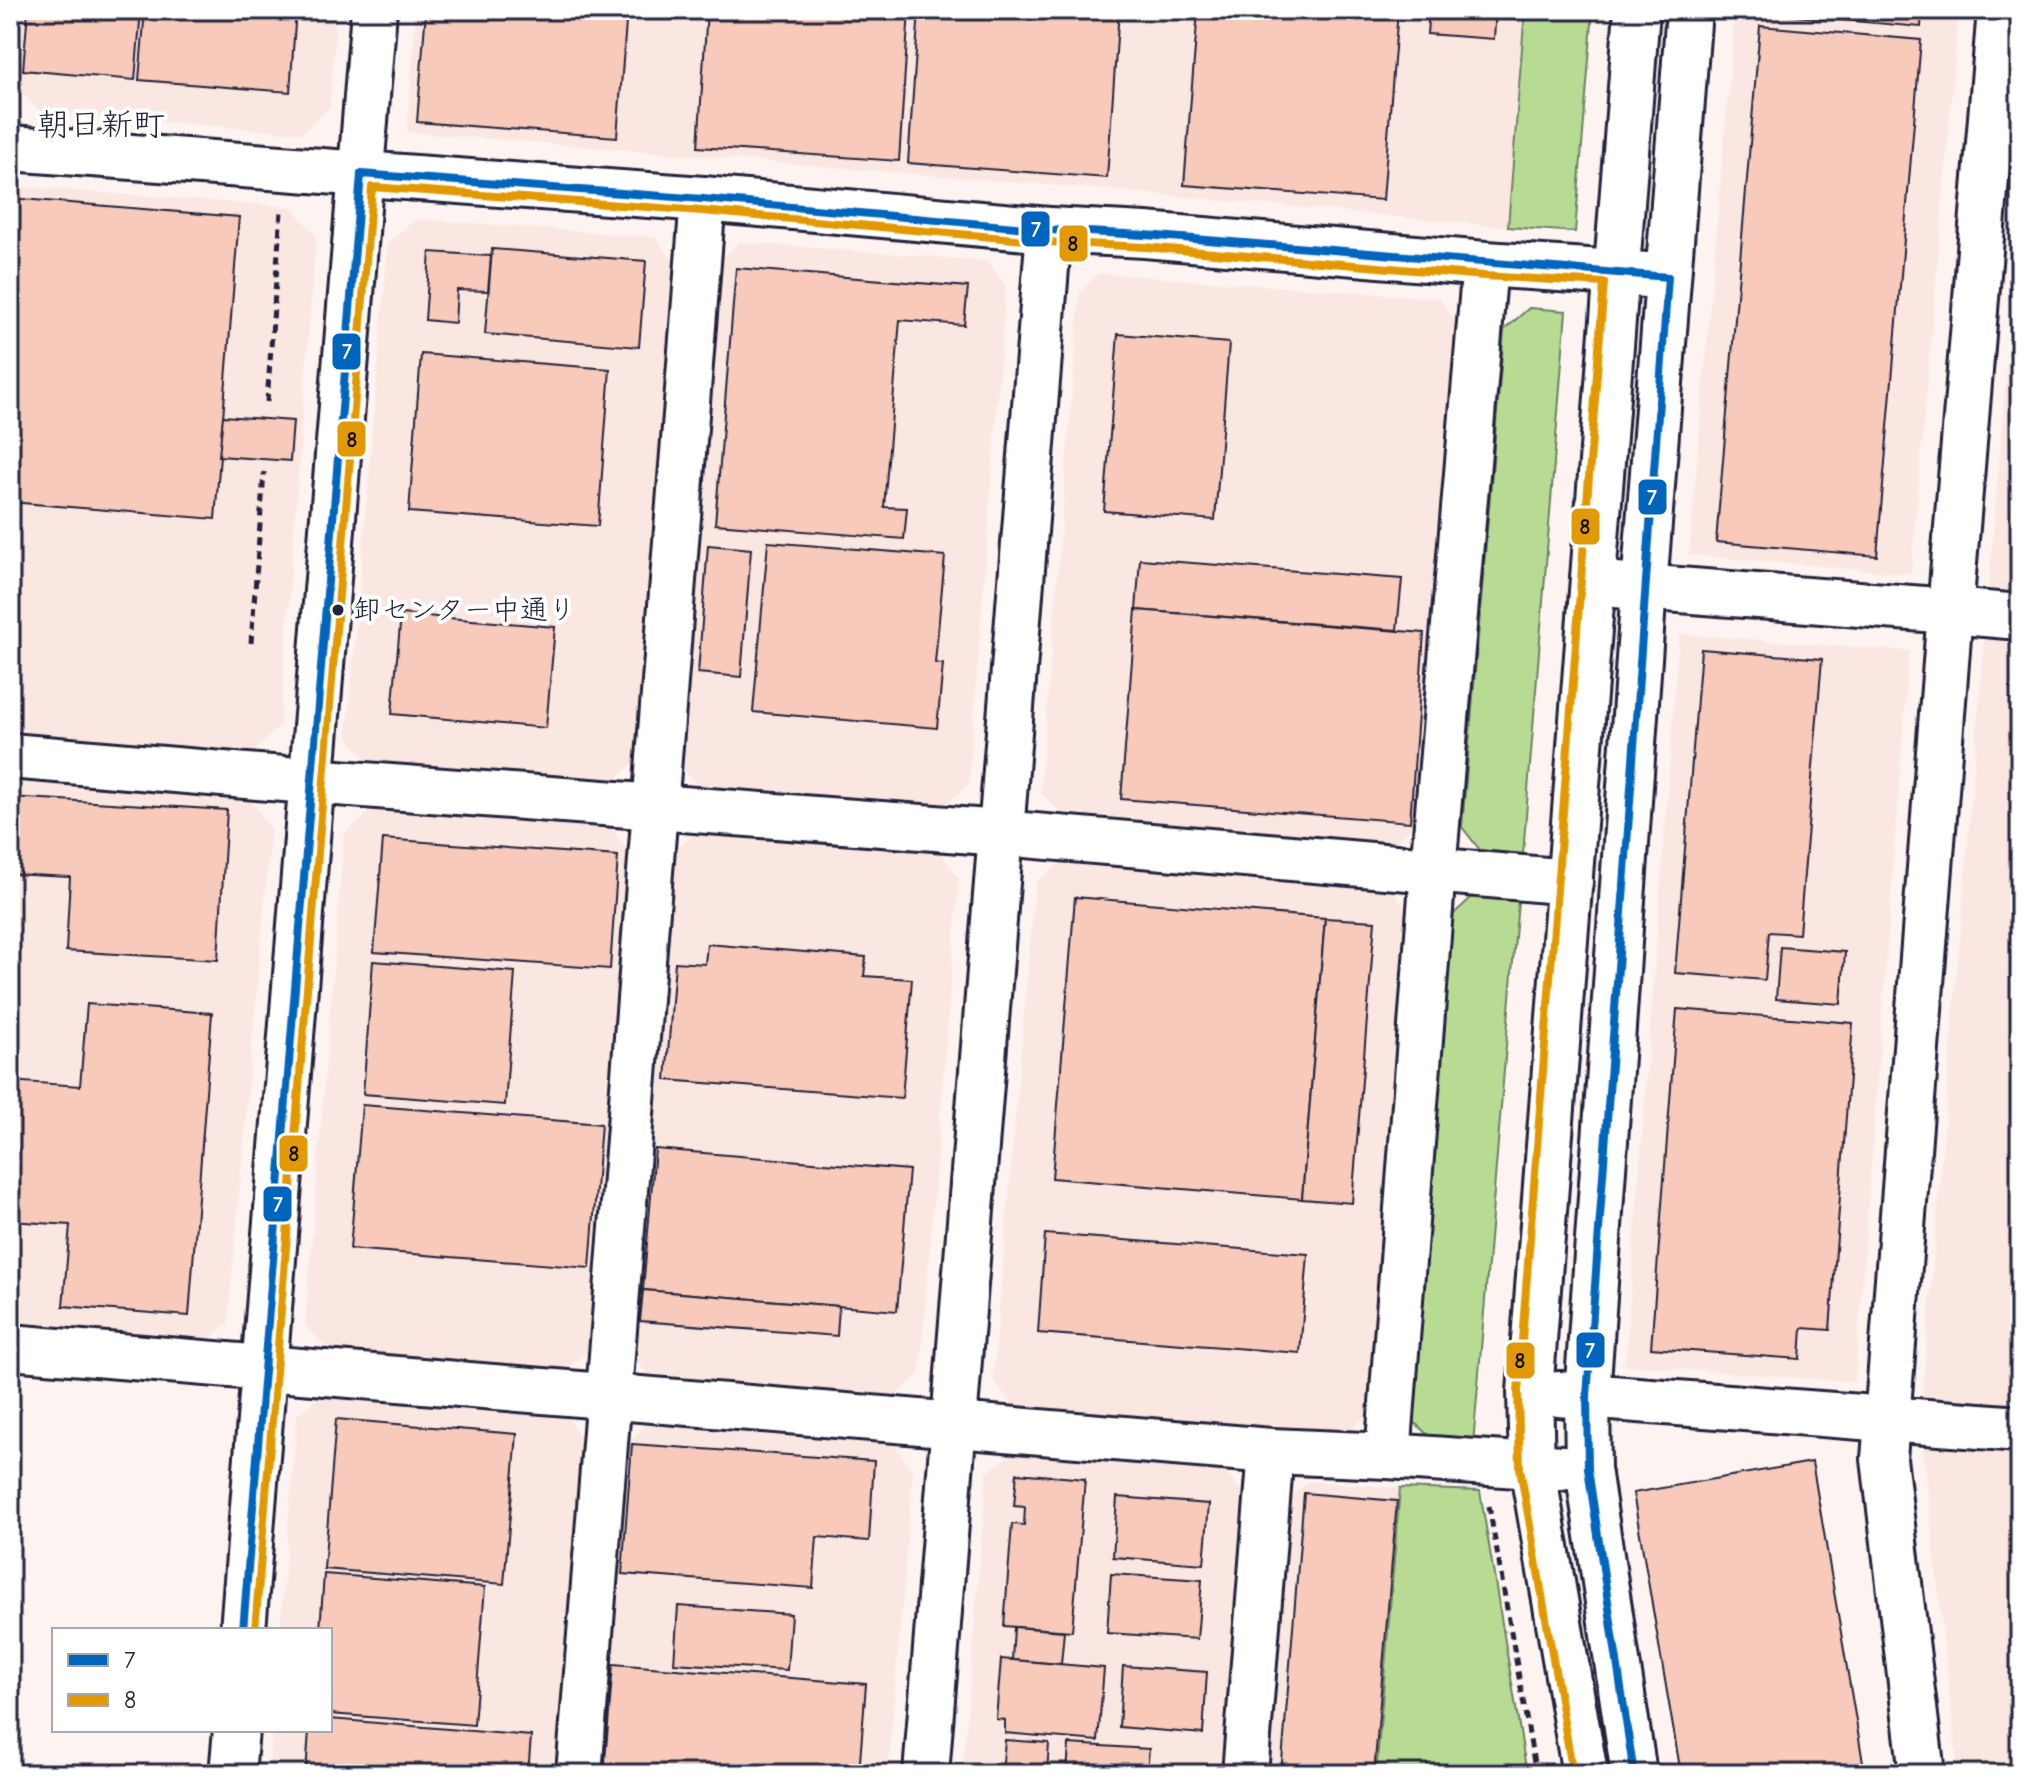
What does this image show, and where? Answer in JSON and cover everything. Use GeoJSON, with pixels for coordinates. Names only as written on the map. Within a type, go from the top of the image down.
{"type":"FeatureCollection","features":[{"type":"Feature","properties":{"kind":"street"},"geometry":{"type":"LineString","coordinates":[[243,1628],[374,10]]}},
{"type":"Feature","properties":{"kind":"street"},"geometry":{"type":"LineString","coordinates":[[1585,1774],[1532,1466],[1530,1392],[1637,10]]}},
{"type":"Feature","properties":{"kind":"street"},"geometry":{"type":"LineString","coordinates":[[1634,1774],[1588,1469],[1587,1396],[1644,588],[1689,10]]}},
{"type":"Feature","properties":{"kind":"street"},"geometry":{"type":"LineString","coordinates":[[1922,1774],[1884,1459],[2000,10]]}},
{"type":"Feature","properties":{"kind":"street"},"geometry":{"type":"LineString","coordinates":[[10,148],[703,199],[1049,230],[1160,236],[1668,277]]}},
{"type":"Feature","properties":{"kind":"street"},"geometry":{"type":"LineString","coordinates":[[579,1774],[703,199]]}},
{"type":"Feature","properties":{"kind":"street"},"geometry":{"type":"LineString","coordinates":[[926,1774],[1049,230]]}},
{"type":"Feature","properties":{"kind":"street"},"geometry":{"type":"LineString","coordinates":[[1388,1456],[1433,870],[1485,264]]}},
{"type":"Feature","properties":{"kind":"street"},"geometry":{"type":"LineString","coordinates":[[1593,582],[2020,617]]}},
{"type":"Feature","properties":{"kind":"street"},"geometry":{"type":"LineString","coordinates":[[10,756],[1001,833],[1570,882]]}},
{"type":"Feature","properties":{"kind":"street"},"geometry":{"type":"LineString","coordinates":[[10,1347],[1271,1451],[1588,1469]]}},
{"type":"Feature","properties":{"kind":"street"},"geometry":{"type":"LineString","coordinates":[[1530,1392],[2020,1429]]}},
{"type":"Feature","properties":{"kind":"street"},"geometry":{"type":"LineString","coordinates":[[1245,1774],[1271,1451]]}},
{"type":"Feature","properties":{"kind":"street"},"geometry":{"type":"LineString","coordinates":[[232,1774],[236,1732]]}},
{"type":"Feature","properties":{"kind":"path"},"geometry":{"type":"LineString","coordinates":[[267,402],[282,200]]}},
{"type":"Feature","properties":{"kind":"path"},"geometry":{"type":"LineString","coordinates":[[251,643],[264,472]]}},
{"type":"Feature","properties":{"kind":"path"},"geometry":{"type":"LineString","coordinates":[[1481,1463],[1536,1774]]}},
{"type":"Feature","properties":{"kind":"shaded area"},"geometry":{"type":"Polygon","coordinates":[[[17,10],[337,10],[330,107],[302,133],[39,112],[12,79],[17,10]]]}},
{"type":"Feature","properties":{"kind":"shaded area"},"geometry":{"type":"Polygon","coordinates":[[[416,10],[1525,10],[1508,227],[407,132],[416,10]]]}},
{"type":"Feature","properties":{"kind":"shaded area"},"geometry":{"type":"Polygon","coordinates":[[[1735,10],[1959,10],[1911,574],[1689,555],[1735,10]]]}},
{"type":"Feature","properties":{"kind":"shaded area"},"geometry":{"type":"Polygon","coordinates":[[[10,186],[293,207],[316,236],[280,725],[254,752],[10,731],[10,186]]]}},
{"type":"Feature","properties":{"kind":"shaded area"},"geometry":{"type":"Polygon","coordinates":[[[2020,206],[2020,1774],[1958,1774],[1920,1421],[2020,206]]]}},
{"type":"Feature","properties":{"kind":"shaded area"},"geometry":{"type":"Polygon","coordinates":[[[416,219],[655,237],[676,264],[638,759],[613,782],[370,765],[347,736],[388,242],[416,219]]]}},
{"type":"Feature","properties":{"kind":"shaded area"},"geometry":{"type":"Polygon","coordinates":[[[739,242],[988,261],[1006,286],[969,785],[942,808],[702,790],[679,765],[722,258],[739,242]]]}},
{"type":"Feature","properties":{"kind":"shaded area"},"geometry":{"type":"Polygon","coordinates":[[[1098,273],[1440,298],[1456,323],[1417,822],[1394,844],[1060,812],[1040,792],[1080,292],[1098,273]]]}},
{"type":"Feature","properties":{"kind":"shaded area"},"geometry":{"type":"Polygon","coordinates":[[[1679,634],[1909,651],[1855,1382],[1625,1365],[1679,634]]]}},
{"type":"Feature","properties":{"kind":"shaded area"},"geometry":{"type":"Polygon","coordinates":[[[10,778],[247,795],[271,829],[228,1323],[205,1343],[10,1329],[10,778]]]}},
{"type":"Feature","properties":{"kind":"shaded area"},"geometry":{"type":"Polygon","coordinates":[[[377,806],[610,825],[629,853],[589,1351],[565,1370],[329,1351],[305,1325],[344,834],[377,806]]]}},
{"type":"Feature","properties":{"kind":"shaded area"},"geometry":{"type":"Polygon","coordinates":[[[697,832],[941,852],[959,879],[920,1374],[891,1399],[654,1382],[630,1353],[673,851],[697,832]]]}},
{"type":"Feature","properties":{"kind":"shaded area"},"geometry":{"type":"Polygon","coordinates":[[[1062,861],[1391,888],[1410,915],[1367,1415],[1345,1436],[1015,1408],[993,1380],[1035,883],[1062,861]]]}},
{"type":"Feature","properties":{"kind":"shaded area"},"geometry":{"type":"Polygon","coordinates":[[[323,1395],[566,1415],[586,1445],[558,1774],[268,1774],[272,1732],[332,1732],[332,1628],[280,1628],[297,1414],[323,1395]]]}},
{"type":"Feature","properties":{"kind":"shaded area"},"geometry":{"type":"Polygon","coordinates":[[[647,1424],[892,1441],[913,1471],[888,1774],[598,1774],[623,1447],[647,1424]]]}},
{"type":"Feature","properties":{"kind":"shaded area"},"geometry":{"type":"Polygon","coordinates":[[[1016,1451],[1224,1471],[1246,1496],[1222,1774],[962,1774],[987,1472],[1016,1451]]]}},
{"type":"Feature","properties":{"kind":"shaded area"},"geometry":{"type":"Polygon","coordinates":[[[1309,1481],[1400,1488],[1376,1774],[1266,1774],[1288,1499],[1309,1481]]]}},
{"type":"Feature","properties":{"kind":"green space"},"geometry":{"type":"Polygon","coordinates":[[[1525,10],[1593,10],[1575,232],[1508,227],[1525,10]]]}},
{"type":"Feature","properties":{"kind":"green space"},"geometry":{"type":"Polygon","coordinates":[[[1529,308],[1566,311],[1523,854],[1480,850],[1462,827],[1504,330],[1529,308]]]}},
{"type":"Feature","properties":{"kind":"green space"},"geometry":{"type":"Polygon","coordinates":[[[1472,897],[1518,901],[1473,1445],[1434,1441],[1409,1417],[1447,920],[1472,897]]]}},
{"type":"Feature","properties":{"kind":"green space"},"geometry":{"type":"Polygon","coordinates":[[[1400,1488],[1480,1491],[1527,1774],[1376,1774],[1400,1488]]]}},
{"type":"Feature","properties":{"kind":"building"},"geometry":{"type":"Polygon","coordinates":[[[28,10],[141,10],[135,80],[23,70],[28,10]]]}},
{"type":"Feature","properties":{"kind":"building"},"geometry":{"type":"Polygon","coordinates":[[[145,10],[296,10],[290,92],[139,80],[145,10]]]}},
{"type":"Feature","properties":{"kind":"building"},"geometry":{"type":"Polygon","coordinates":[[[426,10],[627,10],[617,137],[417,122],[426,10]]]}},
{"type":"Feature","properties":{"kind":"building"},"geometry":{"type":"Polygon","coordinates":[[[707,10],[909,10],[899,161],[698,147],[707,10]]]}},
{"type":"Feature","properties":{"kind":"building"},"geometry":{"type":"Polygon","coordinates":[[[919,10],[1119,10],[1107,178],[908,163],[919,10]]]}},
{"type":"Feature","properties":{"kind":"building"},"geometry":{"type":"Polygon","coordinates":[[[1198,10],[1398,10],[1383,200],[1184,185],[1198,10]]]}},
{"type":"Feature","properties":{"kind":"building"},"geometry":{"type":"Polygon","coordinates":[[[1429,10],[1496,10],[1494,39],[1427,34],[1429,10]]]}},
{"type":"Feature","properties":{"kind":"building"},"geometry":{"type":"Polygon","coordinates":[[[1761,10],[1922,10],[1921,27],[1760,13],[1761,10]]]}},
{"type":"Feature","properties":{"kind":"building"},"geometry":{"type":"Polygon","coordinates":[[[1760,26],[1921,40],[1877,556],[1716,542],[1760,26]]]}},
{"type":"Feature","properties":{"kind":"building"},"geometry":{"type":"Polygon","coordinates":[[[10,198],[239,217],[215,519],[10,502],[10,198]]]}},
{"type":"Feature","properties":{"kind":"building"},"geometry":{"type":"Polygon","coordinates":[[[492,249],[646,261],[639,347],[485,334],[492,249]]]}},
{"type":"Feature","properties":{"kind":"building"},"geometry":{"type":"Polygon","coordinates":[[[430,252],[491,256],[488,291],[457,290],[455,323],[425,320],[430,252]]]}},
{"type":"Feature","properties":{"kind":"building"},"geometry":{"type":"Polygon","coordinates":[[[736,268],[968,287],[964,325],[900,320],[884,507],[907,508],[904,539],[715,524],[736,268]]]}},
{"type":"Feature","properties":{"kind":"building"},"geometry":{"type":"Polygon","coordinates":[[[1118,334],[1229,343],[1215,520],[1104,511],[1118,334]]]}},
{"type":"Feature","properties":{"kind":"building"},"geometry":{"type":"Polygon","coordinates":[[[421,354],[610,369],[598,526],[409,512],[421,354]]]}},
{"type":"Feature","properties":{"kind":"building"},"geometry":{"type":"Polygon","coordinates":[[[223,416],[293,421],[290,461],[219,456],[223,416]]]}},
{"type":"Feature","properties":{"kind":"building"},"geometry":{"type":"Polygon","coordinates":[[[768,542],[945,556],[935,663],[943,664],[937,728],[753,712],[768,542]]]}},
{"type":"Feature","properties":{"kind":"building"},"geometry":{"type":"Polygon","coordinates":[[[708,545],[751,549],[741,677],[698,673],[708,545]]]}},
{"type":"Feature","properties":{"kind":"building"},"geometry":{"type":"Polygon","coordinates":[[[1140,559],[1402,579],[1397,630],[1136,610],[1140,559]]]}},
{"type":"Feature","properties":{"kind":"building"},"geometry":{"type":"Polygon","coordinates":[[[1136,610],[1424,633],[1410,822],[1121,799],[1136,610]]]}},
{"type":"Feature","properties":{"kind":"building"},"geometry":{"type":"Polygon","coordinates":[[[401,614],[555,627],[546,728],[392,714],[401,614]]]}},
{"type":"Feature","properties":{"kind":"building"},"geometry":{"type":"Polygon","coordinates":[[[1701,649],[1822,659],[1799,934],[1769,932],[1765,980],[1675,973],[1701,649]]]}},
{"type":"Feature","properties":{"kind":"building"},"geometry":{"type":"Polygon","coordinates":[[[10,797],[227,810],[218,960],[66,951],[70,877],[10,874],[10,797]]]}},
{"type":"Feature","properties":{"kind":"building"},"geometry":{"type":"Polygon","coordinates":[[[383,839],[618,856],[610,969],[374,952],[383,839]]]}},
{"type":"Feature","properties":{"kind":"building"},"geometry":{"type":"Polygon","coordinates":[[[1075,897],[1325,918],[1302,1199],[1052,1178],[1075,897]]]}},
{"type":"Feature","properties":{"kind":"building"},"geometry":{"type":"Polygon","coordinates":[[[1325,918],[1375,921],[1352,1203],[1302,1199],[1325,918]]]}},
{"type":"Feature","properties":{"kind":"building"},"geometry":{"type":"Polygon","coordinates":[[[707,944],[866,957],[864,976],[912,979],[902,1098],[666,1080],[675,962],[705,964],[707,944]]]}},
{"type":"Feature","properties":{"kind":"building"},"geometry":{"type":"Polygon","coordinates":[[[1780,947],[1845,952],[1841,1004],[1776,999],[1780,947]]]}},
{"type":"Feature","properties":{"kind":"building"},"geometry":{"type":"Polygon","coordinates":[[[373,961],[515,972],[505,1105],[363,1094],[373,961]]]}},
{"type":"Feature","properties":{"kind":"building"},"geometry":{"type":"Polygon","coordinates":[[[87,1004],[212,1013],[189,1316],[63,1306],[70,1225],[10,1221],[10,1081],[80,1086],[87,1004]]]}},
{"type":"Feature","properties":{"kind":"building"},"geometry":{"type":"Polygon","coordinates":[[[1677,1009],[1853,1023],[1830,1330],[1802,1328],[1800,1359],[1651,1348],[1677,1009]]]}},
{"type":"Feature","properties":{"kind":"building"},"geometry":{"type":"Polygon","coordinates":[[[362,1105],[601,1124],[590,1268],[350,1249],[362,1105]]]}},
{"type":"Feature","properties":{"kind":"building"},"geometry":{"type":"Polygon","coordinates":[[[655,1149],[909,1170],[897,1311],[643,1290],[655,1149]]]}},
{"type":"Feature","properties":{"kind":"building"},"geometry":{"type":"Polygon","coordinates":[[[1045,1234],[1308,1254],[1300,1353],[1038,1333],[1045,1234]]]}},
{"type":"Feature","properties":{"kind":"building"},"geometry":{"type":"Polygon","coordinates":[[[643,1290],[839,1306],[837,1336],[640,1321],[643,1290]]]}},
{"type":"Feature","properties":{"kind":"building"},"geometry":{"type":"Polygon","coordinates":[[[336,1419],[517,1434],[504,1584],[324,1569],[336,1419]]]}},
{"type":"Feature","properties":{"kind":"building"},"geometry":{"type":"Polygon","coordinates":[[[632,1444],[874,1461],[869,1541],[817,1537],[813,1588],[622,1574],[632,1444]]]}},
{"type":"Feature","properties":{"kind":"building"},"geometry":{"type":"Polygon","coordinates":[[[1812,1462],[1865,1774],[1681,1774],[1633,1493],[1812,1462]]]}},
{"type":"Feature","properties":{"kind":"building"},"geometry":{"type":"Polygon","coordinates":[[[1017,1473],[1085,1479],[1072,1631],[1004,1626],[1012,1524],[1024,1525],[1025,1507],[1014,1506],[1017,1473]]]}},
{"type":"Feature","properties":{"kind":"building"},"geometry":{"type":"Polygon","coordinates":[[[1304,1493],[1397,1501],[1374,1774],[1281,1774],[1304,1493]]]}},
{"type":"Feature","properties":{"kind":"building"},"geometry":{"type":"Polygon","coordinates":[[[1117,1497],[1209,1504],[1204,1564],[1113,1557],[1117,1497]]]}},
{"type":"Feature","properties":{"kind":"building"},"geometry":{"type":"Polygon","coordinates":[[[324,1574],[485,1587],[474,1725],[332,1714],[332,1628],[320,1628],[324,1574]]]}},
{"type":"Feature","properties":{"kind":"building"},"geometry":{"type":"Polygon","coordinates":[[[1111,1574],[1202,1580],[1197,1639],[1107,1633],[1111,1574]]]}},
{"type":"Feature","properties":{"kind":"building"},"geometry":{"type":"Polygon","coordinates":[[[678,1606],[791,1614],[787,1670],[674,1663],[678,1606]]]}},
{"type":"Feature","properties":{"kind":"building"},"geometry":{"type":"Polygon","coordinates":[[[1014,1627],[1064,1631],[1061,1664],[1012,1660],[1014,1627]]]}},
{"type":"Feature","properties":{"kind":"building"},"geometry":{"type":"Polygon","coordinates":[[[1001,1659],[1104,1668],[1098,1741],[1005,1733],[1005,1720],[996,1719],[1001,1659]]]}},
{"type":"Feature","properties":{"kind":"building"},"geometry":{"type":"Polygon","coordinates":[[[613,1664],[866,1684],[859,1774],[604,1774],[613,1664]]]}},
{"type":"Feature","properties":{"kind":"building"},"geometry":{"type":"Polygon","coordinates":[[[1123,1666],[1207,1672],[1203,1734],[1119,1727],[1123,1666]]]}},
{"type":"Feature","properties":{"kind":"building"},"geometry":{"type":"Polygon","coordinates":[[[332,1719],[531,1736],[528,1774],[306,1774],[309,1732],[332,1732],[332,1719]]]}},
{"type":"Feature","properties":{"kind":"building"},"geometry":{"type":"Polygon","coordinates":[[[1005,1740],[1049,1743],[1047,1774],[1002,1774],[1005,1740]]]}},
{"type":"Feature","properties":{"kind":"building"},"geometry":{"type":"Polygon","coordinates":[[[1069,1744],[1149,1749],[1147,1774],[1067,1774],[1069,1744]]]}},
{"type":"Feature","properties":{"kind":"transit line","name":"7"},"geometry":{"type":"LineString","coordinates":[[243,1628],[361,174],[1668,277],[1587,1396],[1588,1469],[1634,1774]]}},
{"type":"Feature","properties":{"kind":"transit line","name":"8"},"geometry":{"type":"LineString","coordinates":[[255,1628],[372,187],[1604,283],[1518,1392],[1520,1468],[1573,1774]]}},
{"type":"Feature","properties":{"kind":"place","name":"卸センター中通り"},"geometry":{"type":"Point","coordinates":[338,610]}},
{"type":"Feature","properties":{"kind":"district","name":"朝日新町"},"geometry":{"type":"Point","coordinates":[101,124]}}]}
